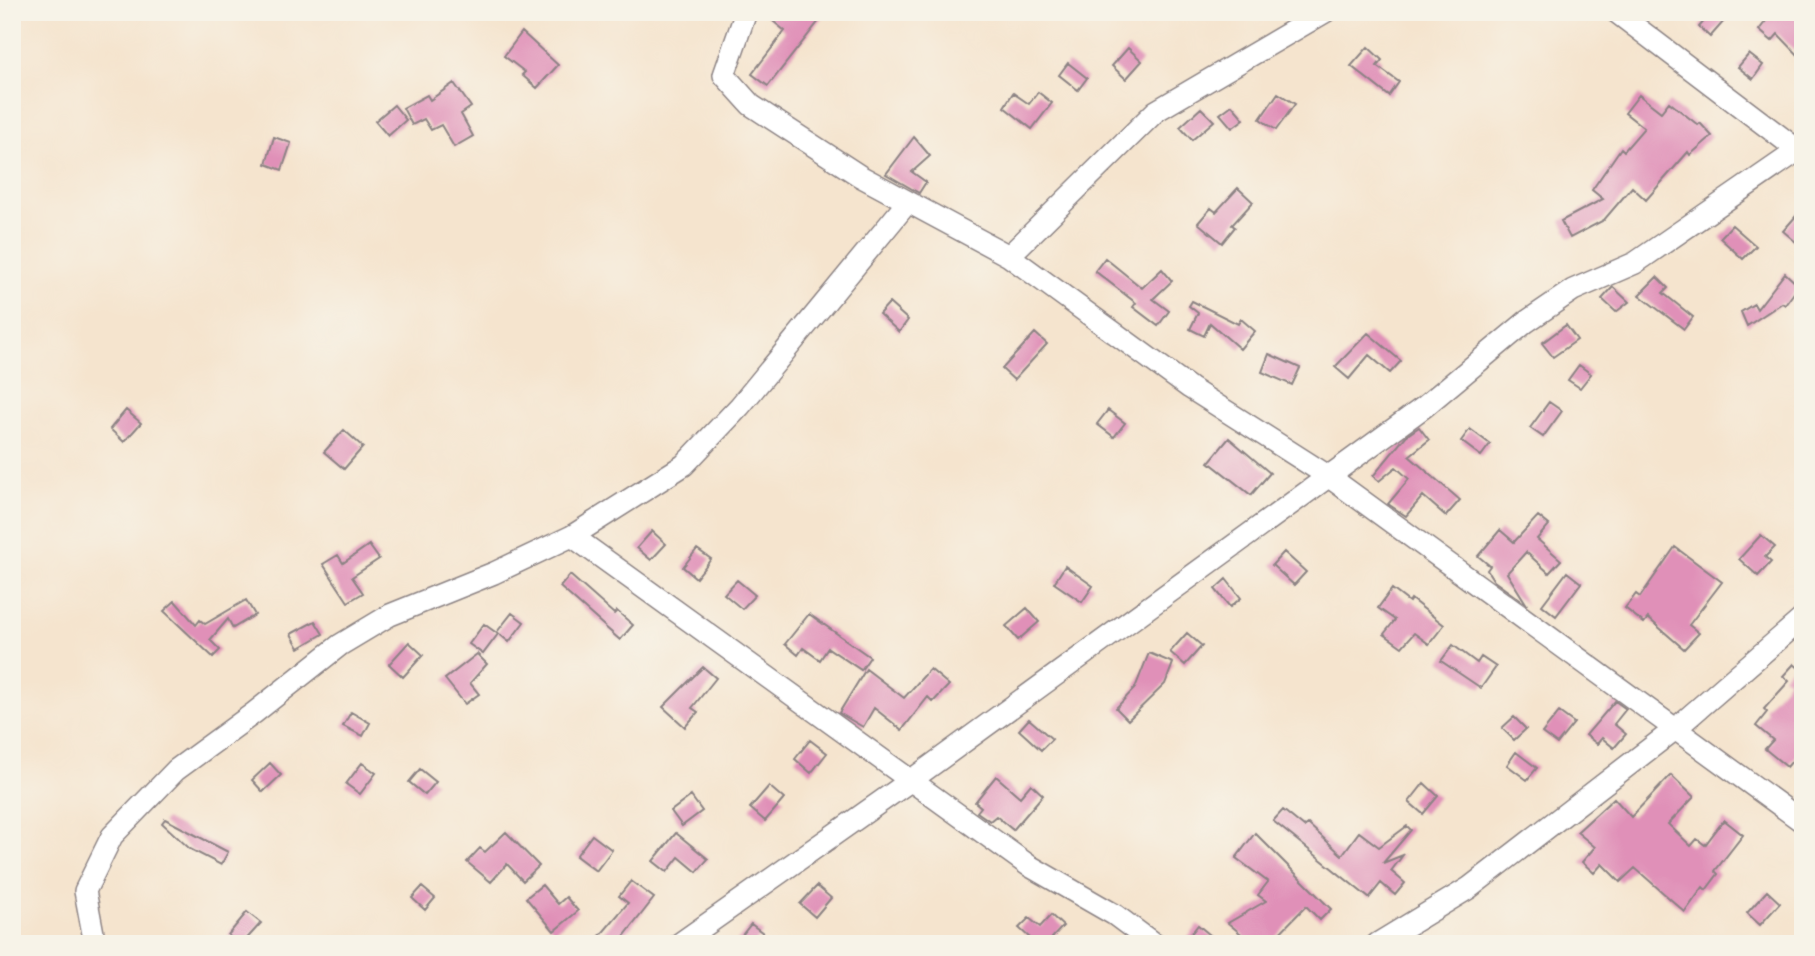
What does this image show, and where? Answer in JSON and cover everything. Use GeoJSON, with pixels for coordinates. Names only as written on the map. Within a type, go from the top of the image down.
{"type":"FeatureCollection","features":[{"type":"Feature","properties":{"kind":"street"},"geometry":{"type":"LineString","coordinates":[[746,12],[724,75],[751,105],[907,203],[1009,256],[1190,388],[1328,477],[1803,822]]}},
{"type":"Feature","properties":{"kind":"street"},"geometry":{"type":"LineString","coordinates":[[1009,256],[1156,111],[1325,12]]}},
{"type":"Feature","properties":{"kind":"street"},"geometry":{"type":"LineString","coordinates":[[679,944],[909,781],[1424,407],[1526,322],[1573,290],[1635,263],[1801,151],[1616,12]]}},
{"type":"Feature","properties":{"kind":"street"},"geometry":{"type":"LineString","coordinates":[[95,944],[85,891],[112,836],[176,770],[350,639],[390,615],[494,573],[572,536],[684,465],[740,406],[907,203]]}},
{"type":"Feature","properties":{"kind":"street"},"geometry":{"type":"LineString","coordinates":[[572,536],[1028,865],[1115,915],[1154,944]]}},
{"type":"Feature","properties":{"kind":"street"},"geometry":{"type":"LineString","coordinates":[[1377,944],[1469,888],[1674,730],[1803,618]]}},
{"type":"Feature","properties":{"kind":"building"},"geometry":{"type":"Polygon","coordinates":[[[762,12],[826,12],[768,86],[752,74],[785,31],[762,12]]]}},
{"type":"Feature","properties":{"kind":"building"},"geometry":{"type":"Polygon","coordinates":[[[1712,12],[1732,12],[1710,37],[1699,27],[1712,12]]]}},
{"type":"Feature","properties":{"kind":"building"},"geometry":{"type":"Polygon","coordinates":[[[1773,12],[1803,12],[1803,60],[1778,34],[1772,41],[1759,30],[1773,12]]]}},
{"type":"Feature","properties":{"kind":"building"},"geometry":{"type":"Polygon","coordinates":[[[522,32],[558,65],[537,88],[522,75],[525,72],[504,56],[522,32]]]}},
{"type":"Feature","properties":{"kind":"building"},"geometry":{"type":"Polygon","coordinates":[[[1368,47],[1382,60],[1377,66],[1399,82],[1389,96],[1351,66],[1368,47]]]}},
{"type":"Feature","properties":{"kind":"building"},"geometry":{"type":"Polygon","coordinates":[[[1128,48],[1142,61],[1126,79],[1112,66],[1128,48]]]}},
{"type":"Feature","properties":{"kind":"building"},"geometry":{"type":"Polygon","coordinates":[[[1749,54],[1763,65],[1753,79],[1738,67],[1749,54]]]}},
{"type":"Feature","properties":{"kind":"building"},"geometry":{"type":"Polygon","coordinates":[[[1068,63],[1087,78],[1078,90],[1059,75],[1068,63]]]}},
{"type":"Feature","properties":{"kind":"building"},"geometry":{"type":"Polygon","coordinates":[[[454,83],[471,107],[461,114],[473,136],[454,147],[441,125],[431,130],[424,119],[412,125],[403,108],[427,95],[430,100],[454,83]]]}},
{"type":"Feature","properties":{"kind":"building"},"geometry":{"type":"Polygon","coordinates":[[[1038,92],[1052,103],[1032,129],[1004,107],[1013,93],[1029,104],[1038,92]]]}},
{"type":"Feature","properties":{"kind":"building"},"geometry":{"type":"Polygon","coordinates":[[[1278,93],[1295,104],[1276,130],[1260,119],[1278,93]]]}},
{"type":"Feature","properties":{"kind":"building"},"geometry":{"type":"Polygon","coordinates":[[[1639,95],[1661,112],[1669,102],[1698,125],[1700,123],[1712,136],[1690,155],[1688,152],[1646,200],[1632,187],[1604,220],[1570,238],[1561,221],[1603,199],[1592,190],[1621,148],[1624,151],[1644,128],[1625,113],[1639,95]]]}},
{"type":"Feature","properties":{"kind":"building"},"geometry":{"type":"Polygon","coordinates":[[[394,105],[406,120],[388,136],[375,121],[394,105]]]}},
{"type":"Feature","properties":{"kind":"building"},"geometry":{"type":"Polygon","coordinates":[[[1232,105],[1244,119],[1232,128],[1220,114],[1232,105]]]}},
{"type":"Feature","properties":{"kind":"building"},"geometry":{"type":"Polygon","coordinates":[[[1201,108],[1214,121],[1192,140],[1180,127],[1201,108]]]}},
{"type":"Feature","properties":{"kind":"building"},"geometry":{"type":"Polygon","coordinates":[[[274,137],[291,143],[282,170],[266,164],[274,137]]]}},
{"type":"Feature","properties":{"kind":"building"},"geometry":{"type":"Polygon","coordinates":[[[914,137],[930,156],[912,172],[926,182],[919,193],[886,174],[914,137]]]}},
{"type":"Feature","properties":{"kind":"building"},"geometry":{"type":"Polygon","coordinates":[[[1238,188],[1253,202],[1232,225],[1235,227],[1222,243],[1198,223],[1211,208],[1216,212],[1238,188]]]}},
{"type":"Feature","properties":{"kind":"building"},"geometry":{"type":"Polygon","coordinates":[[[1803,208],[1803,248],[1783,231],[1803,208]]]}},
{"type":"Feature","properties":{"kind":"building"},"geometry":{"type":"Polygon","coordinates":[[[1732,225],[1756,246],[1743,259],[1720,238],[1732,225]]]}},
{"type":"Feature","properties":{"kind":"building"},"geometry":{"type":"Polygon","coordinates":[[[1105,258],[1142,288],[1162,269],[1172,281],[1153,299],[1169,311],[1158,326],[1133,307],[1136,303],[1095,271],[1105,258]]]}},
{"type":"Feature","properties":{"kind":"building"},"geometry":{"type":"Polygon","coordinates":[[[1785,273],[1799,286],[1785,305],[1782,303],[1747,326],[1741,312],[1754,304],[1757,309],[1785,273]]]}},
{"type":"Feature","properties":{"kind":"building"},"geometry":{"type":"Polygon","coordinates":[[[1657,277],[1668,288],[1663,293],[1693,317],[1684,329],[1639,295],[1657,277]]]}},
{"type":"Feature","properties":{"kind":"building"},"geometry":{"type":"Polygon","coordinates":[[[1613,287],[1629,302],[1616,312],[1602,299],[1613,287]]]}},
{"type":"Feature","properties":{"kind":"building"},"geometry":{"type":"Polygon","coordinates":[[[1192,301],[1238,324],[1241,319],[1255,331],[1240,349],[1210,323],[1204,336],[1190,329],[1198,313],[1189,306],[1192,301]]]}},
{"type":"Feature","properties":{"kind":"building"},"geometry":{"type":"Polygon","coordinates":[[[889,303],[908,320],[899,332],[879,314],[889,303]]]}},
{"type":"Feature","properties":{"kind":"building"},"geometry":{"type":"Polygon","coordinates":[[[1566,325],[1577,340],[1553,357],[1542,343],[1566,325]]]}},
{"type":"Feature","properties":{"kind":"building"},"geometry":{"type":"Polygon","coordinates":[[[1035,333],[1047,344],[1014,380],[1002,369],[1035,333]]]}},
{"type":"Feature","properties":{"kind":"building"},"geometry":{"type":"Polygon","coordinates":[[[1368,333],[1401,361],[1390,373],[1369,355],[1349,379],[1335,367],[1368,333]]]}},
{"type":"Feature","properties":{"kind":"building"},"geometry":{"type":"Polygon","coordinates":[[[1269,354],[1300,368],[1292,385],[1262,372],[1269,354]]]}},
{"type":"Feature","properties":{"kind":"building"},"geometry":{"type":"Polygon","coordinates":[[[1579,365],[1591,374],[1580,388],[1568,380],[1579,365]]]}},
{"type":"Feature","properties":{"kind":"building"},"geometry":{"type":"Polygon","coordinates":[[[1549,402],[1562,411],[1543,437],[1530,428],[1549,402]]]}},
{"type":"Feature","properties":{"kind":"building"},"geometry":{"type":"Polygon","coordinates":[[[126,410],[141,423],[124,442],[110,429],[126,410]]]}},
{"type":"Feature","properties":{"kind":"building"},"geometry":{"type":"Polygon","coordinates":[[[1108,410],[1125,423],[1114,437],[1097,424],[1108,410]]]}},
{"type":"Feature","properties":{"kind":"building"},"geometry":{"type":"Polygon","coordinates":[[[1419,427],[1429,440],[1409,456],[1460,500],[1446,516],[1423,496],[1406,516],[1388,504],[1409,479],[1396,467],[1379,481],[1373,476],[1406,436],[1419,427]]]}},
{"type":"Feature","properties":{"kind":"building"},"geometry":{"type":"Polygon","coordinates":[[[1470,429],[1490,444],[1481,456],[1461,441],[1470,429]]]}},
{"type":"Feature","properties":{"kind":"building"},"geometry":{"type":"Polygon","coordinates":[[[344,430],[363,447],[344,469],[324,452],[344,430]]]}},
{"type":"Feature","properties":{"kind":"building"},"geometry":{"type":"Polygon","coordinates":[[[1229,438],[1270,473],[1251,495],[1209,462],[1229,438]]]}},
{"type":"Feature","properties":{"kind":"building"},"geometry":{"type":"Polygon","coordinates":[[[1538,516],[1549,525],[1537,539],[1561,560],[1549,573],[1526,552],[1507,573],[1527,605],[1494,581],[1487,570],[1490,566],[1478,556],[1500,530],[1514,542],[1538,516]]]}},
{"type":"Feature","properties":{"kind":"building"},"geometry":{"type":"Polygon","coordinates":[[[652,531],[666,544],[651,560],[637,548],[652,531]]]}},
{"type":"Feature","properties":{"kind":"building"},"geometry":{"type":"Polygon","coordinates":[[[1761,535],[1775,547],[1765,557],[1771,562],[1758,576],[1739,559],[1761,535]]]}},
{"type":"Feature","properties":{"kind":"building"},"geometry":{"type":"Polygon","coordinates":[[[369,545],[379,559],[352,577],[363,593],[348,602],[323,564],[338,555],[343,563],[369,545]]]}},
{"type":"Feature","properties":{"kind":"building"},"geometry":{"type":"Polygon","coordinates":[[[1675,547],[1722,582],[1689,625],[1699,633],[1684,649],[1648,618],[1644,623],[1625,608],[1636,594],[1640,597],[1675,547]]]}},
{"type":"Feature","properties":{"kind":"building"},"geometry":{"type":"Polygon","coordinates":[[[697,549],[711,559],[696,578],[683,567],[697,549]]]}},
{"type":"Feature","properties":{"kind":"building"},"geometry":{"type":"Polygon","coordinates":[[[1284,552],[1306,572],[1294,585],[1272,565],[1284,552]]]}},
{"type":"Feature","properties":{"kind":"building"},"geometry":{"type":"Polygon","coordinates":[[[1065,566],[1093,586],[1082,602],[1054,583],[1065,566]]]}},
{"type":"Feature","properties":{"kind":"building"},"geometry":{"type":"Polygon","coordinates":[[[1567,572],[1581,583],[1556,616],[1542,605],[1567,572]]]}},
{"type":"Feature","properties":{"kind":"building"},"geometry":{"type":"Polygon","coordinates":[[[570,575],[614,614],[617,611],[633,625],[620,640],[560,587],[570,575]]]}},
{"type":"Feature","properties":{"kind":"building"},"geometry":{"type":"Polygon","coordinates":[[[1226,579],[1241,598],[1230,607],[1215,589],[1226,579]]]}},
{"type":"Feature","properties":{"kind":"building"},"geometry":{"type":"Polygon","coordinates":[[[737,580],[755,595],[742,609],[724,594],[737,580]]]}},
{"type":"Feature","properties":{"kind":"building"},"geometry":{"type":"Polygon","coordinates":[[[1392,589],[1409,602],[1411,599],[1444,625],[1429,644],[1414,633],[1402,647],[1384,634],[1395,620],[1378,608],[1392,589]]]}},
{"type":"Feature","properties":{"kind":"building"},"geometry":{"type":"Polygon","coordinates":[[[246,600],[255,615],[233,628],[228,619],[210,640],[220,650],[213,657],[164,611],[175,601],[196,625],[200,620],[205,624],[246,600]]]}},
{"type":"Feature","properties":{"kind":"building"},"geometry":{"type":"Polygon","coordinates":[[[1027,608],[1039,622],[1018,640],[1006,626],[1027,608]]]}},
{"type":"Feature","properties":{"kind":"building"},"geometry":{"type":"Polygon","coordinates":[[[512,613],[524,622],[509,642],[497,632],[512,613]]]}},
{"type":"Feature","properties":{"kind":"building"},"geometry":{"type":"Polygon","coordinates":[[[809,614],[870,657],[861,670],[828,648],[820,660],[803,648],[798,655],[785,644],[809,614]]]}},
{"type":"Feature","properties":{"kind":"building"},"geometry":{"type":"Polygon","coordinates":[[[315,621],[323,634],[299,648],[291,634],[315,621]]]}},
{"type":"Feature","properties":{"kind":"building"},"geometry":{"type":"Polygon","coordinates":[[[484,624],[498,634],[483,654],[469,644],[484,624]]]}},
{"type":"Feature","properties":{"kind":"building"},"geometry":{"type":"Polygon","coordinates":[[[1187,633],[1202,646],[1185,665],[1170,652],[1187,633]]]}},
{"type":"Feature","properties":{"kind":"building"},"geometry":{"type":"Polygon","coordinates":[[[409,642],[423,655],[403,677],[389,664],[409,642]]]}},
{"type":"Feature","properties":{"kind":"building"},"geometry":{"type":"Polygon","coordinates":[[[1453,645],[1477,663],[1481,657],[1496,667],[1481,688],[1441,661],[1453,645]]]}},
{"type":"Feature","properties":{"kind":"building"},"geometry":{"type":"Polygon","coordinates":[[[1149,653],[1173,663],[1165,684],[1128,720],[1116,708],[1135,688],[1149,653]]]}},
{"type":"Feature","properties":{"kind":"building"},"geometry":{"type":"Polygon","coordinates":[[[477,654],[487,664],[470,683],[479,694],[465,704],[445,679],[477,654]]]}},
{"type":"Feature","properties":{"kind":"building"},"geometry":{"type":"Polygon","coordinates":[[[1794,664],[1800,669],[1803,665],[1803,748],[1787,767],[1765,749],[1773,740],[1756,726],[1767,712],[1764,709],[1789,681],[1783,676],[1794,664]]]}},
{"type":"Feature","properties":{"kind":"building"},"geometry":{"type":"Polygon","coordinates":[[[703,667],[716,678],[692,708],[698,712],[685,727],[663,707],[703,667]]]}},
{"type":"Feature","properties":{"kind":"building"},"geometry":{"type":"Polygon","coordinates":[[[866,669],[904,698],[930,669],[949,685],[933,702],[928,697],[902,730],[874,708],[863,727],[839,713],[866,669]]]}},
{"type":"Feature","properties":{"kind":"building"},"geometry":{"type":"Polygon","coordinates":[[[1615,701],[1626,709],[1614,724],[1626,734],[1614,748],[1602,738],[1597,744],[1586,735],[1615,701]]]}},
{"type":"Feature","properties":{"kind":"building"},"geometry":{"type":"Polygon","coordinates":[[[351,712],[370,723],[363,736],[343,726],[351,712]]]}},
{"type":"Feature","properties":{"kind":"building"},"geometry":{"type":"Polygon","coordinates":[[[1559,712],[1574,723],[1557,744],[1542,733],[1559,712]]]}},
{"type":"Feature","properties":{"kind":"building"},"geometry":{"type":"Polygon","coordinates":[[[1514,717],[1526,729],[1514,740],[1502,728],[1514,717]]]}},
{"type":"Feature","properties":{"kind":"building"},"geometry":{"type":"Polygon","coordinates":[[[1029,719],[1052,739],[1041,750],[1019,730],[1029,719]]]}},
{"type":"Feature","properties":{"kind":"building"},"geometry":{"type":"Polygon","coordinates":[[[810,740],[827,753],[811,773],[795,759],[810,740]]]}},
{"type":"Feature","properties":{"kind":"building"},"geometry":{"type":"Polygon","coordinates":[[[1516,752],[1537,768],[1527,780],[1507,765],[1516,752]]]}},
{"type":"Feature","properties":{"kind":"building"},"geometry":{"type":"Polygon","coordinates":[[[270,763],[281,775],[263,792],[252,780],[270,763]]]}},
{"type":"Feature","properties":{"kind":"building"},"geometry":{"type":"Polygon","coordinates":[[[362,763],[376,773],[360,794],[346,784],[362,763]]]}},
{"type":"Feature","properties":{"kind":"building"},"geometry":{"type":"Polygon","coordinates":[[[420,769],[436,782],[425,795],[409,782],[420,769]]]}},
{"type":"Feature","properties":{"kind":"building"},"geometry":{"type":"Polygon","coordinates":[[[1671,775],[1694,797],[1668,824],[1691,846],[1697,839],[1705,845],[1724,820],[1743,835],[1715,871],[1718,874],[1706,890],[1703,887],[1685,912],[1635,868],[1620,882],[1602,864],[1594,873],[1582,862],[1595,847],[1577,832],[1614,798],[1631,817],[1671,775]]]}},
{"type":"Feature","properties":{"kind":"building"},"geometry":{"type":"Polygon","coordinates":[[[996,776],[1020,797],[1031,784],[1043,795],[1013,830],[996,816],[990,821],[977,812],[981,807],[975,802],[996,776]]]}},
{"type":"Feature","properties":{"kind":"building"},"geometry":{"type":"Polygon","coordinates":[[[1424,783],[1438,796],[1423,814],[1409,802],[1424,783]]]}},
{"type":"Feature","properties":{"kind":"building"},"geometry":{"type":"Polygon","coordinates":[[[769,786],[784,799],[765,821],[750,808],[769,786]]]}},
{"type":"Feature","properties":{"kind":"building"},"geometry":{"type":"Polygon","coordinates":[[[691,796],[702,811],[682,826],[671,811],[691,796]]]}},
{"type":"Feature","properties":{"kind":"building"},"geometry":{"type":"Polygon","coordinates":[[[1283,810],[1304,827],[1308,824],[1342,855],[1359,832],[1379,847],[1407,826],[1411,830],[1383,863],[1403,855],[1391,871],[1405,883],[1395,895],[1381,883],[1369,898],[1273,821],[1283,810]]]}},
{"type":"Feature","properties":{"kind":"building"},"geometry":{"type":"Polygon","coordinates":[[[165,819],[228,852],[221,865],[190,849],[162,823],[165,819]]]}},
{"type":"Feature","properties":{"kind":"building"},"geometry":{"type":"Polygon","coordinates":[[[506,832],[539,866],[523,881],[507,864],[491,882],[467,862],[480,848],[485,852],[506,832]]]}},
{"type":"Feature","properties":{"kind":"building"},"geometry":{"type":"Polygon","coordinates":[[[676,833],[708,859],[697,872],[679,857],[667,872],[653,861],[676,833]]]}},
{"type":"Feature","properties":{"kind":"building"},"geometry":{"type":"Polygon","coordinates":[[[1255,833],[1331,909],[1320,920],[1306,906],[1269,944],[1253,944],[1228,923],[1266,901],[1258,895],[1268,882],[1236,858],[1255,833]]]}},
{"type":"Feature","properties":{"kind":"building"},"geometry":{"type":"Polygon","coordinates":[[[592,835],[612,850],[596,871],[576,856],[592,835]]]}},
{"type":"Feature","properties":{"kind":"building"},"geometry":{"type":"Polygon","coordinates":[[[631,881],[654,898],[618,944],[593,944],[628,903],[619,896],[631,881]]]}},
{"type":"Feature","properties":{"kind":"building"},"geometry":{"type":"Polygon","coordinates":[[[542,885],[558,904],[566,897],[578,911],[554,931],[526,898],[542,885]]]}},
{"type":"Feature","properties":{"kind":"building"},"geometry":{"type":"Polygon","coordinates":[[[817,886],[831,898],[815,917],[800,904],[817,886]]]}},
{"type":"Feature","properties":{"kind":"building"},"geometry":{"type":"Polygon","coordinates":[[[422,887],[435,898],[425,910],[412,898],[422,887]]]}},
{"type":"Feature","properties":{"kind":"building"},"geometry":{"type":"Polygon","coordinates":[[[1767,891],[1780,903],[1760,925],[1747,913],[1767,891]]]}},
{"type":"Feature","properties":{"kind":"building"},"geometry":{"type":"Polygon","coordinates":[[[247,912],[261,923],[242,944],[238,944],[228,935],[247,912]]]}},
{"type":"Feature","properties":{"kind":"building"},"geometry":{"type":"Polygon","coordinates":[[[1051,915],[1063,926],[1052,938],[1058,944],[1025,944],[1030,938],[1019,928],[1029,918],[1040,927],[1051,915]]]}},
{"type":"Feature","properties":{"kind":"building"},"geometry":{"type":"Polygon","coordinates":[[[751,924],[763,933],[754,944],[735,944],[751,924]]]}},
{"type":"Feature","properties":{"kind":"building"},"geometry":{"type":"Polygon","coordinates":[[[1198,925],[1221,944],[1183,944],[1198,925]]]}}]}
